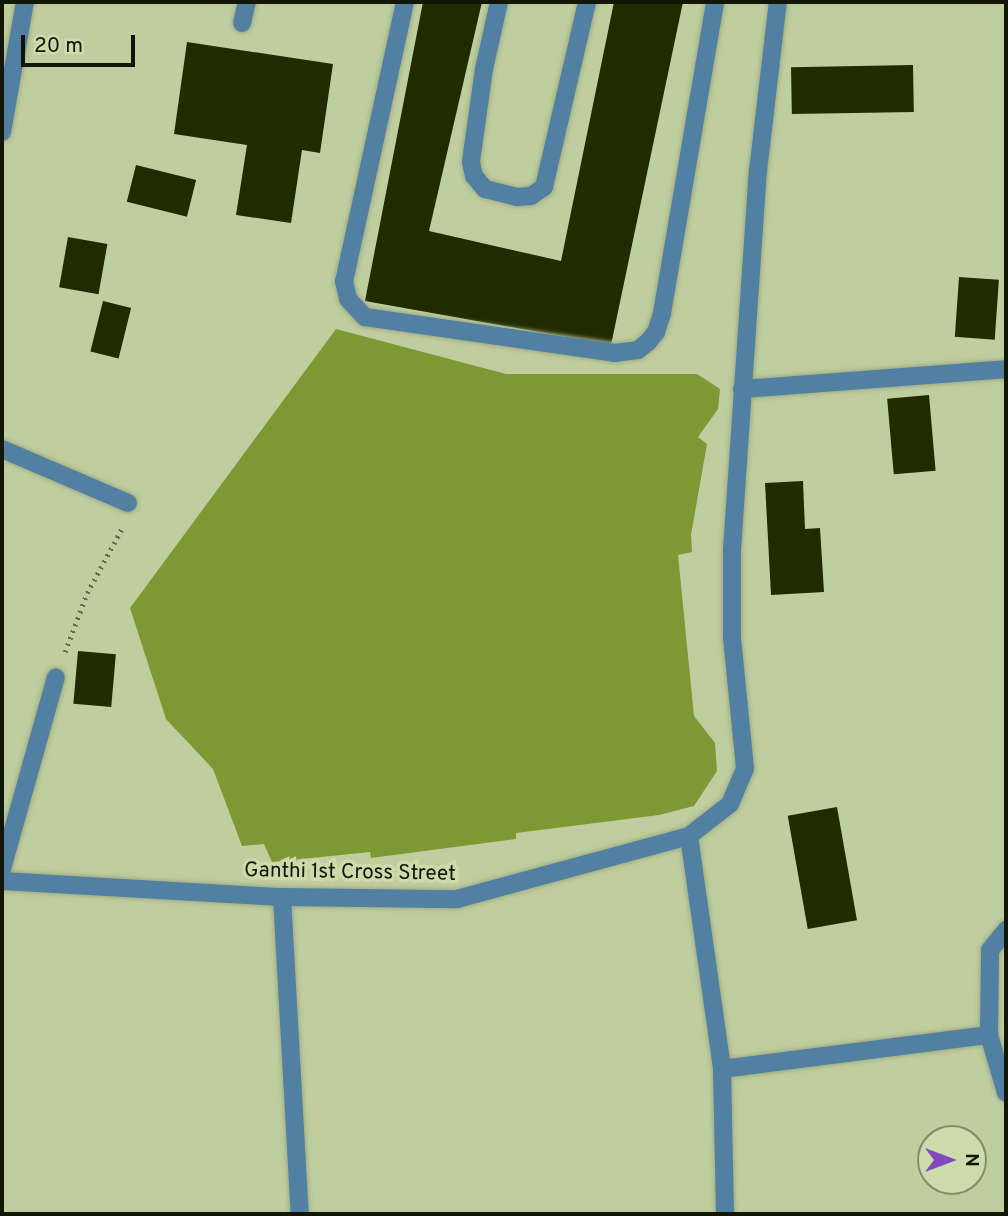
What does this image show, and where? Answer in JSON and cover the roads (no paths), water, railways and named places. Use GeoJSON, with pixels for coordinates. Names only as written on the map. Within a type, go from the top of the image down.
{"type":"FeatureCollection","features":[{"type":"Feature","properties":{"kind":"street"},"geometry":{"type":"LineString","coordinates":[[2,132],[24,2]]}},
{"type":"Feature","properties":{"kind":"street"},"geometry":{"type":"LineString","coordinates":[[242,23],[247,2]]}},
{"type":"Feature","properties":{"kind":"street"},"geometry":{"type":"LineString","coordinates":[[405,2],[344,281],[348,299],[365,317],[614,353],[638,350],[648,342],[656,332],[662,313],[715,2]]}},
{"type":"Feature","properties":{"kind":"street"},"geometry":{"type":"LineString","coordinates":[[499,2],[484,69],[471,162],[474,176],[485,189],[517,197],[531,196],[544,187],[587,2]]}},
{"type":"Feature","properties":{"kind":"street"},"geometry":{"type":"LineString","coordinates":[[725,1214],[722,1069],[689,836],[730,804],[745,768],[732,637],[732,550],[758,172],[778,2]]}},
{"type":"Feature","properties":{"kind":"street"},"geometry":{"type":"LineString","coordinates":[[742,389],[1006,369]]}},
{"type":"Feature","properties":{"kind":"street"},"geometry":{"type":"LineString","coordinates":[[2,449],[128,503]]}},
{"type":"Feature","properties":{"kind":"street"},"geometry":{"type":"LineString","coordinates":[[2,869],[56,677]]}},
{"type":"Feature","properties":{"kind":"street","name":"Ganthi 1st Cross Street"},"geometry":{"type":"LineString","coordinates":[[2,881],[282,897],[457,899],[689,836]]}},
{"type":"Feature","properties":{"kind":"street"},"geometry":{"type":"LineString","coordinates":[[282,897],[300,1214]]}},
{"type":"Feature","properties":{"kind":"street"},"geometry":{"type":"LineString","coordinates":[[1006,930],[990,950],[989,1035],[1006,1093]]}},
{"type":"Feature","properties":{"kind":"street"},"geometry":{"type":"LineString","coordinates":[[722,1069],[989,1035]]}}]}
